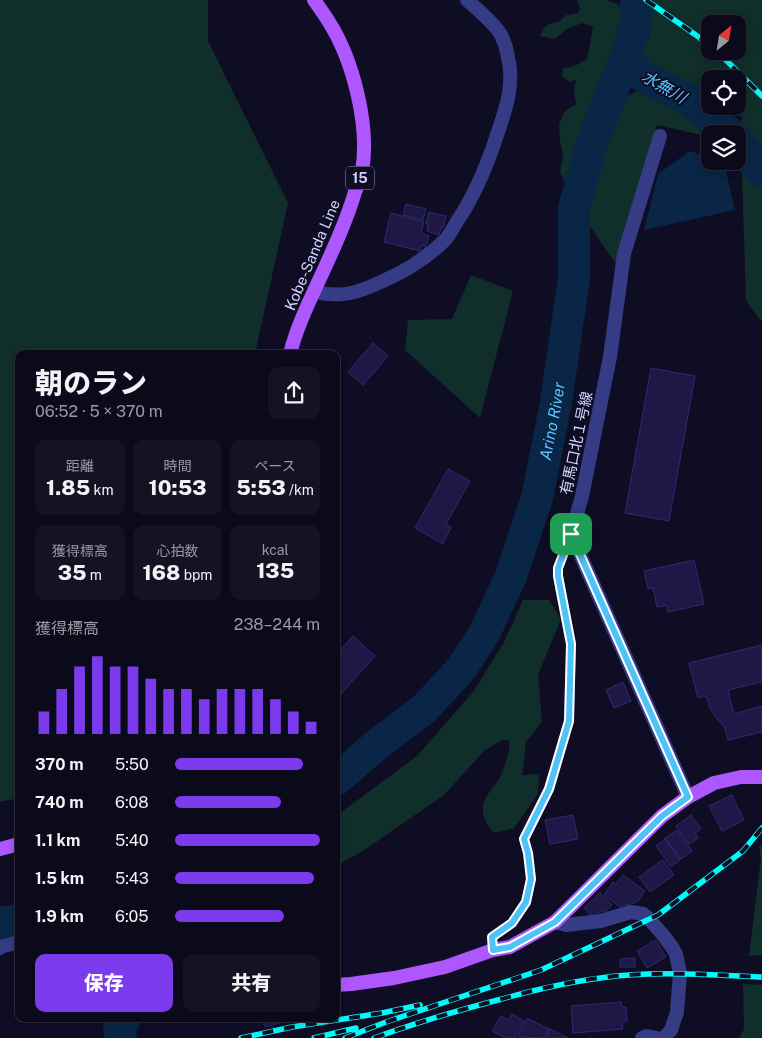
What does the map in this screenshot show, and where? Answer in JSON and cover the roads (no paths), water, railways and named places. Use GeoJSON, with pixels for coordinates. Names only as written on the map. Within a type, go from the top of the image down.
{"type":"FeatureCollection","features":[{"type":"Feature","properties":{"kind":"main road","name":"Kobe-Sanda Line"},"geometry":{"type":"LineString","coordinates":[[291,350],[300,323],[350,208],[362,172],[365,149],[360,102],[349,66],[329,22],[314,0]]}},
{"type":"Feature","properties":{"kind":"main road"},"geometry":{"type":"LineString","coordinates":[[340,985],[394,978],[445,967],[493,950],[510,947],[555,922],[662,816],[688,797],[714,784],[741,777],[762,777]]}},
{"type":"Feature","properties":{"kind":"main road"},"geometry":{"type":"LineString","coordinates":[[0,849],[15,845]]}},
{"type":"Feature","properties":{"kind":"street"},"geometry":{"type":"LineString","coordinates":[[314,292],[331,295],[347,294],[396,276],[418,262],[446,238],[468,207],[485,170],[497,135],[508,98],[511,78],[509,57],[501,35],[487,18],[467,0]]}},
{"type":"Feature","properties":{"kind":"street","name":"有馬口北１号線"},"geometry":{"type":"LineString","coordinates":[[571,534],[582,496],[610,357],[624,254],[660,136]]}},
{"type":"Feature","properties":{"kind":"street"},"geometry":{"type":"LineString","coordinates":[[571,534],[688,797]]}},
{"type":"Feature","properties":{"kind":"street"},"geometry":{"type":"LineString","coordinates":[[555,922],[566,925],[601,921],[631,912],[643,914],[649,919],[672,947],[676,954],[680,973],[677,1012],[671,1030],[664,1038]]}},
{"type":"Feature","properties":{"kind":"street"},"geometry":{"type":"LineString","coordinates":[[0,947],[15,943]]}},
{"type":"Feature","properties":{"kind":"street"},"geometry":{"type":"LineString","coordinates":[[642,1038],[647,1036],[657,1038]]}},
{"type":"Feature","properties":{"kind":"lane"},"geometry":{"type":"LineString","coordinates":[[493,950],[492,937],[512,923],[526,902],[531,879],[528,853],[524,839],[549,789],[569,721],[571,644],[558,568],[571,534]]}},
{"type":"Feature","properties":{"kind":"water"},"geometry":{"type":"Polygon","coordinates":[[[690,151],[701,155],[701,170],[726,170],[735,210],[644,230],[658,174],[690,151]]]}},
{"type":"Feature","properties":{"kind":"waterway","name":"Arino River"},"geometry":{"type":"LineString","coordinates":[[340,777],[374,747],[425,708],[461,669],[484,634],[511,576],[537,498],[556,402],[574,278],[574,208],[592,143],[626,56],[637,18],[636,0]]}},
{"type":"Feature","properties":{"kind":"waterway","name":"水無川"},"geometry":{"type":"LineString","coordinates":[[626,56],[638,74],[683,96],[719,125]]}},
{"type":"Feature","properties":{"kind":"waterway","name":"水無川"},"geometry":{"type":"LineString","coordinates":[[746,152],[762,171]]}},
{"type":"Feature","properties":{"kind":"waterway","name":"Arino River"},"geometry":{"type":"LineString","coordinates":[[0,923],[15,921]]}},
{"type":"Feature","properties":{"kind":"waterway"},"geometry":{"type":"LineString","coordinates":[[121,1038],[119,1029],[123,1022]]}},
{"type":"Feature","properties":{"kind":"railway"},"geometry":{"type":"LineString","coordinates":[[646,0],[701,39]]}},
{"type":"Feature","properties":{"kind":"railway"},"geometry":{"type":"LineString","coordinates":[[726,60],[762,96]]}},
{"type":"Feature","properties":{"kind":"railway"},"geometry":{"type":"LineString","coordinates":[[345,1038],[386,1022],[541,970],[658,915],[743,851],[762,828]]}},
{"type":"Feature","properties":{"kind":"railway"},"geometry":{"type":"LineString","coordinates":[[374,1038],[467,1008],[530,991],[579,981],[612,976],[662,974],[762,977]]}},
{"type":"Feature","properties":{"kind":"railway"},"geometry":{"type":"LineString","coordinates":[[340,1020],[420,1005]]}},
{"type":"Feature","properties":{"kind":"railway"},"geometry":{"type":"LineString","coordinates":[[241,1038],[324,1022]]}},
{"type":"Feature","properties":{"kind":"railway"},"geometry":{"type":"LineString","coordinates":[[314,1038],[356,1028]]}}]}
